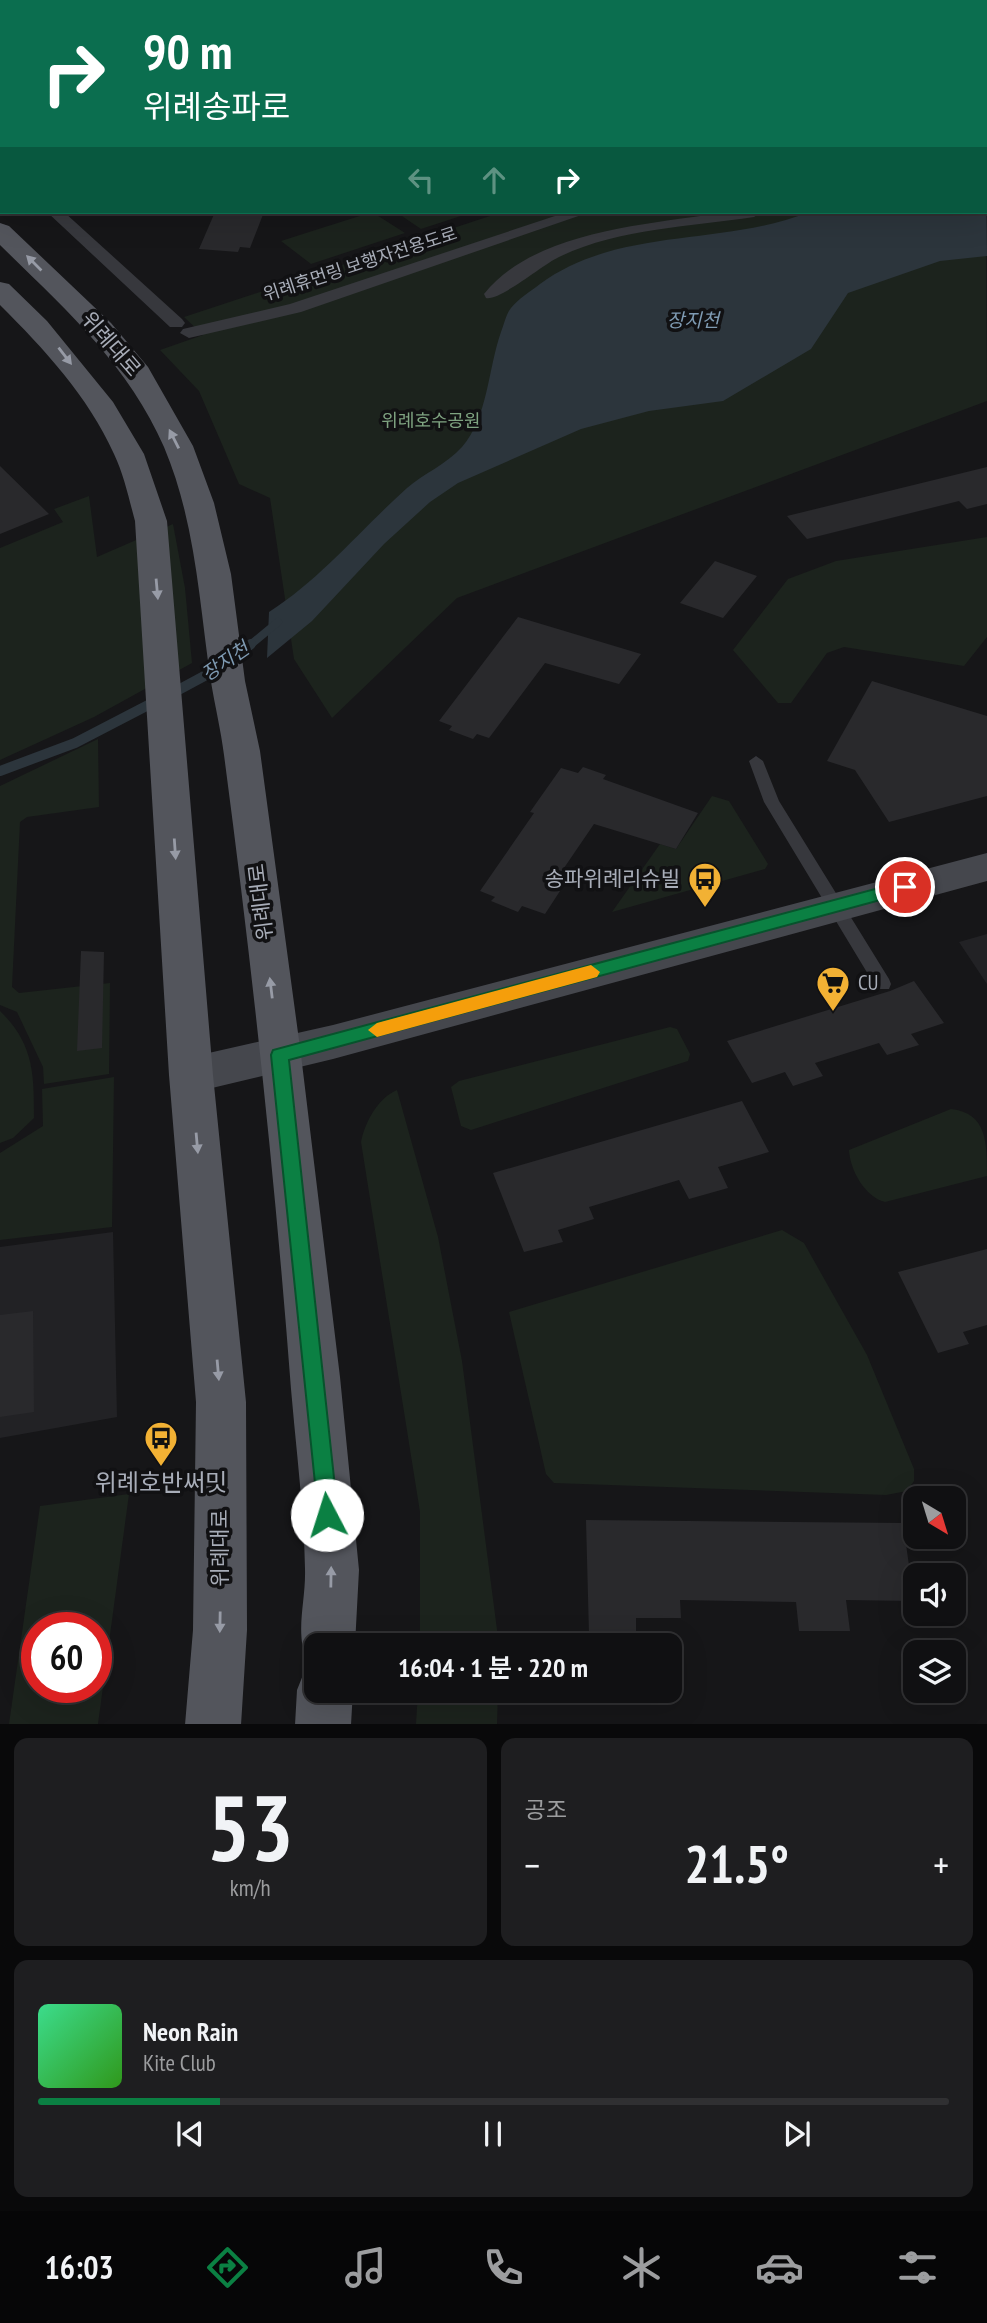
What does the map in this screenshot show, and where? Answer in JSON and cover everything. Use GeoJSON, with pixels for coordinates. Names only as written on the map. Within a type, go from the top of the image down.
{"type":"FeatureCollection","features":[{"type":"Feature","properties":{"kind":"main road","name":"위례대로"},"geometry":{"type":"LineString","coordinates":[[0,230],[101,329],[138,373],[178,446],[199,503],[215,574],[228,681],[242,751],[280,1055],[315,1377],[332,1570],[328,1633]]}},
{"type":"Feature","properties":{"kind":"main road","name":"위례대로"},"geometry":{"type":"LineString","coordinates":[[0,290],[57,345],[90,389],[129,455],[151,521],[191,1075],[220,1402],[220,1630],[213,1724]]}},
{"type":"Feature","properties":{"kind":"main road"},"geometry":{"type":"LineString","coordinates":[[191,1075],[280,1055],[987,867]]}},
{"type":"Feature","properties":{"kind":"main road"},"geometry":{"type":"LineString","coordinates":[[323,1724],[324,1703]]}},
{"type":"Feature","properties":{"kind":"street","name":"위례휴먼링 보행자전용도로"},"geometry":{"type":"LineString","coordinates":[[57,214],[183,328],[295,308],[576,214]]}},
{"type":"Feature","properties":{"kind":"street"},"geometry":{"type":"LineString","coordinates":[[492,294],[514,275],[542,258],[592,237],[637,227],[738,214]]}},
{"type":"Feature","properties":{"kind":"lane"},"geometry":{"type":"LineString","coordinates":[[756,761],[772,802],[883,984]]}},
{"type":"Feature","properties":{"kind":"shaded area"},"geometry":{"type":"Polygon","coordinates":[[[987,934],[987,984],[959,942],[987,934]]]}},
{"type":"Feature","properties":{"kind":"shaded area"},"geometry":{"type":"Polygon","coordinates":[[[113,1232],[117,1417],[0,1438],[0,1247],[113,1232]]]}},
{"type":"Feature","properties":{"kind":"green space"},"geometry":{"type":"Polygon","coordinates":[[[366,214],[375,214],[405,233],[311,264],[281,241],[366,214]]]}},
{"type":"Feature","properties":{"kind":"green space"},"geometry":{"type":"Polygon","coordinates":[[[399,214],[467,214],[421,229],[399,214]]]}},
{"type":"Feature","properties":{"kind":"green space","name":"위례호수공원"},"geometry":{"type":"Polygon","coordinates":[[[496,214],[986,214],[987,401],[457,598],[332,718],[294,659],[270,498],[239,484],[199,391],[160,350],[203,335],[184,317],[496,214]]]}},
{"type":"Feature","properties":{"kind":"green space"},"geometry":{"type":"Polygon","coordinates":[[[89,496],[97,557],[173,524],[185,588],[192,663],[94,717],[0,760],[0,548],[63,522],[54,509],[89,496]]]}},
{"type":"Feature","properties":{"kind":"green space"},"geometry":{"type":"Polygon","coordinates":[[[987,537],[987,637],[964,666],[844,647],[827,653],[791,703],[778,703],[733,650],[788,579],[836,561],[987,537]]]}},
{"type":"Feature","properties":{"kind":"green space"},"geometry":{"type":"Polygon","coordinates":[[[98,739],[99,807],[27,817],[20,822],[12,987],[19,993],[110,983],[109,1074],[44,1084],[43,1067],[17,1012],[0,1005],[0,786],[98,739]]]}},
{"type":"Feature","properties":{"kind":"green space"},"geometry":{"type":"Polygon","coordinates":[[[712,796],[729,801],[768,864],[765,869],[612,912],[660,844],[676,849],[712,796]]]}},
{"type":"Feature","properties":{"kind":"green space"},"geometry":{"type":"Polygon","coordinates":[[[0,1011],[20,1035],[30,1060],[34,1118],[13,1138],[0,1143],[0,1011]]]}},
{"type":"Feature","properties":{"kind":"green space"},"geometry":{"type":"Polygon","coordinates":[[[670,1027],[677,1029],[690,1054],[688,1061],[471,1130],[461,1126],[451,1087],[459,1081],[670,1027]]]}},
{"type":"Feature","properties":{"kind":"green space"},"geometry":{"type":"Polygon","coordinates":[[[114,1077],[112,1227],[0,1240],[0,1153],[43,1126],[42,1089],[114,1077]]]}},
{"type":"Feature","properties":{"kind":"green space"},"geometry":{"type":"Polygon","coordinates":[[[397,1090],[438,1237],[462,1361],[497,1633],[420,1633],[420,1512],[361,1142],[373,1112],[397,1090]]]}},
{"type":"Feature","properties":{"kind":"green space"},"geometry":{"type":"Polygon","coordinates":[[[951,1109],[972,1116],[978,1123],[985,1141],[987,1176],[885,1202],[865,1189],[856,1174],[849,1150],[951,1109]]]}},
{"type":"Feature","properties":{"kind":"green space"},"geometry":{"type":"Polygon","coordinates":[[[782,1230],[804,1243],[867,1355],[914,1469],[914,1481],[910,1486],[903,1486],[903,1492],[886,1495],[554,1483],[546,1474],[509,1312],[782,1230]]]}},
{"type":"Feature","properties":{"kind":"green space"},"geometry":{"type":"Polygon","coordinates":[[[129,1494],[112,1620],[112,1612],[25,1612],[40,1506],[129,1494]]]}},
{"type":"Feature","properties":{"kind":"green space"},"geometry":{"type":"Polygon","coordinates":[[[21,1640],[21,1703],[101,1703],[98,1724],[9,1724],[21,1640]]]}},
{"type":"Feature","properties":{"kind":"green space"},"geometry":{"type":"Polygon","coordinates":[[[417,1703],[498,1703],[497,1724],[416,1724],[417,1703]]]}},
{"type":"Feature","properties":{"kind":"water","name":"장지천"},"geometry":{"type":"Polygon","coordinates":[[[803,214],[987,214],[987,256],[940,261],[848,293],[811,349],[723,401],[649,411],[581,429],[458,483],[430,502],[384,544],[312,621],[267,658],[269,612],[324,569],[407,488],[449,459],[471,435],[482,407],[508,313],[517,301],[571,266],[603,253],[776,223],[803,214]]]}},
{"type":"Feature","properties":{"kind":"building"},"geometry":{"type":"Polygon","coordinates":[[[214,214],[263,214],[250,248],[240,247],[238,252],[199,249],[214,214]]]}},
{"type":"Feature","properties":{"kind":"building"},"geometry":{"type":"Polygon","coordinates":[[[0,466],[49,514],[0,534],[0,466]]]}},
{"type":"Feature","properties":{"kind":"building"},"geometry":{"type":"Polygon","coordinates":[[[987,467],[987,504],[967,509],[959,501],[807,539],[787,516],[987,467]]]}},
{"type":"Feature","properties":{"kind":"building"},"geometry":{"type":"Polygon","coordinates":[[[715,561],[757,576],[723,618],[680,603],[715,561]]]}},
{"type":"Feature","properties":{"kind":"building"},"geometry":{"type":"Polygon","coordinates":[[[518,617],[641,654],[619,684],[545,663],[489,738],[477,734],[473,739],[449,730],[452,726],[439,721],[518,617]]]}},
{"type":"Feature","properties":{"kind":"building"},"geometry":{"type":"Polygon","coordinates":[[[872,681],[987,716],[987,796],[889,822],[855,770],[827,761],[872,681]]]}},
{"type":"Feature","properties":{"kind":"building"},"geometry":{"type":"Polygon","coordinates":[[[583,767],[606,775],[603,779],[698,813],[676,849],[594,824],[551,887],[560,891],[545,914],[522,906],[518,912],[491,901],[495,897],[480,891],[534,813],[530,812],[561,768],[578,773],[583,767]]]}},
{"type":"Feature","properties":{"kind":"building"},"geometry":{"type":"Polygon","coordinates":[[[81,951],[104,952],[102,1048],[77,1051],[81,951]]]}},
{"type":"Feature","properties":{"kind":"building"},"geometry":{"type":"Polygon","coordinates":[[[914,981],[944,1023],[911,1034],[919,1045],[887,1055],[879,1043],[815,1063],[823,1076],[793,1086],[785,1072],[752,1083],[727,1041],[890,991],[914,981]]]}},
{"type":"Feature","properties":{"kind":"building"},"geometry":{"type":"Polygon","coordinates":[[[742,1101],[769,1152],[718,1167],[728,1188],[689,1199],[679,1180],[589,1207],[594,1219],[558,1230],[563,1242],[524,1252],[493,1173],[742,1101]]]}},
{"type":"Feature","properties":{"kind":"building"},"geometry":{"type":"Polygon","coordinates":[[[987,1249],[987,1325],[963,1332],[969,1344],[938,1353],[898,1272],[987,1249]]]}},
{"type":"Feature","properties":{"kind":"building"},"geometry":{"type":"Polygon","coordinates":[[[33,1311],[34,1412],[0,1417],[0,1315],[33,1311]]]}},
{"type":"Feature","properties":{"kind":"building"},"geometry":{"type":"Polygon","coordinates":[[[586,1520],[903,1523],[903,1549],[907,1549],[909,1563],[903,1563],[903,1601],[846,1600],[850,1631],[799,1631],[796,1602],[680,1600],[681,1618],[636,1618],[636,1633],[589,1633],[586,1520]]]}},
{"type":"Feature","properties":{"kind":"waterway","name":"장지천"},"geometry":{"type":"LineString","coordinates":[[249,646],[278,622]]}},
{"type":"Feature","properties":{"kind":"waterway","name":"장지천"},"geometry":{"type":"LineString","coordinates":[[233,658],[251,644]]}},
{"type":"Feature","properties":{"kind":"waterway","name":"장지천"},"geometry":{"type":"LineString","coordinates":[[169,695],[221,667]]}},
{"type":"Feature","properties":{"kind":"waterway","name":"장지천"},"geometry":{"type":"LineString","coordinates":[[0,771],[75,743],[156,701]]}},
{"type":"Feature","properties":{"kind":"slow traffic"},"geometry":{"type":"LineString","coordinates":[[377,1030],[591,972]]}},
{"type":"Feature","properties":{"kind":"place","name":"송파위례리슈빌"},"geometry":{"type":"Point","coordinates":[705,909]}},
{"type":"Feature","properties":{"kind":"place","name":"CU"},"geometry":{"type":"Point","coordinates":[833,1013]}},
{"type":"Feature","properties":{"kind":"place","name":"위례호반써밋"},"geometry":{"type":"Point","coordinates":[161,1468]}},
{"type":"Feature","properties":{"kind":"route"},"geometry":{"type":"LineString","coordinates":[[327,1515],[280,1055],[905,887]]}}]}
